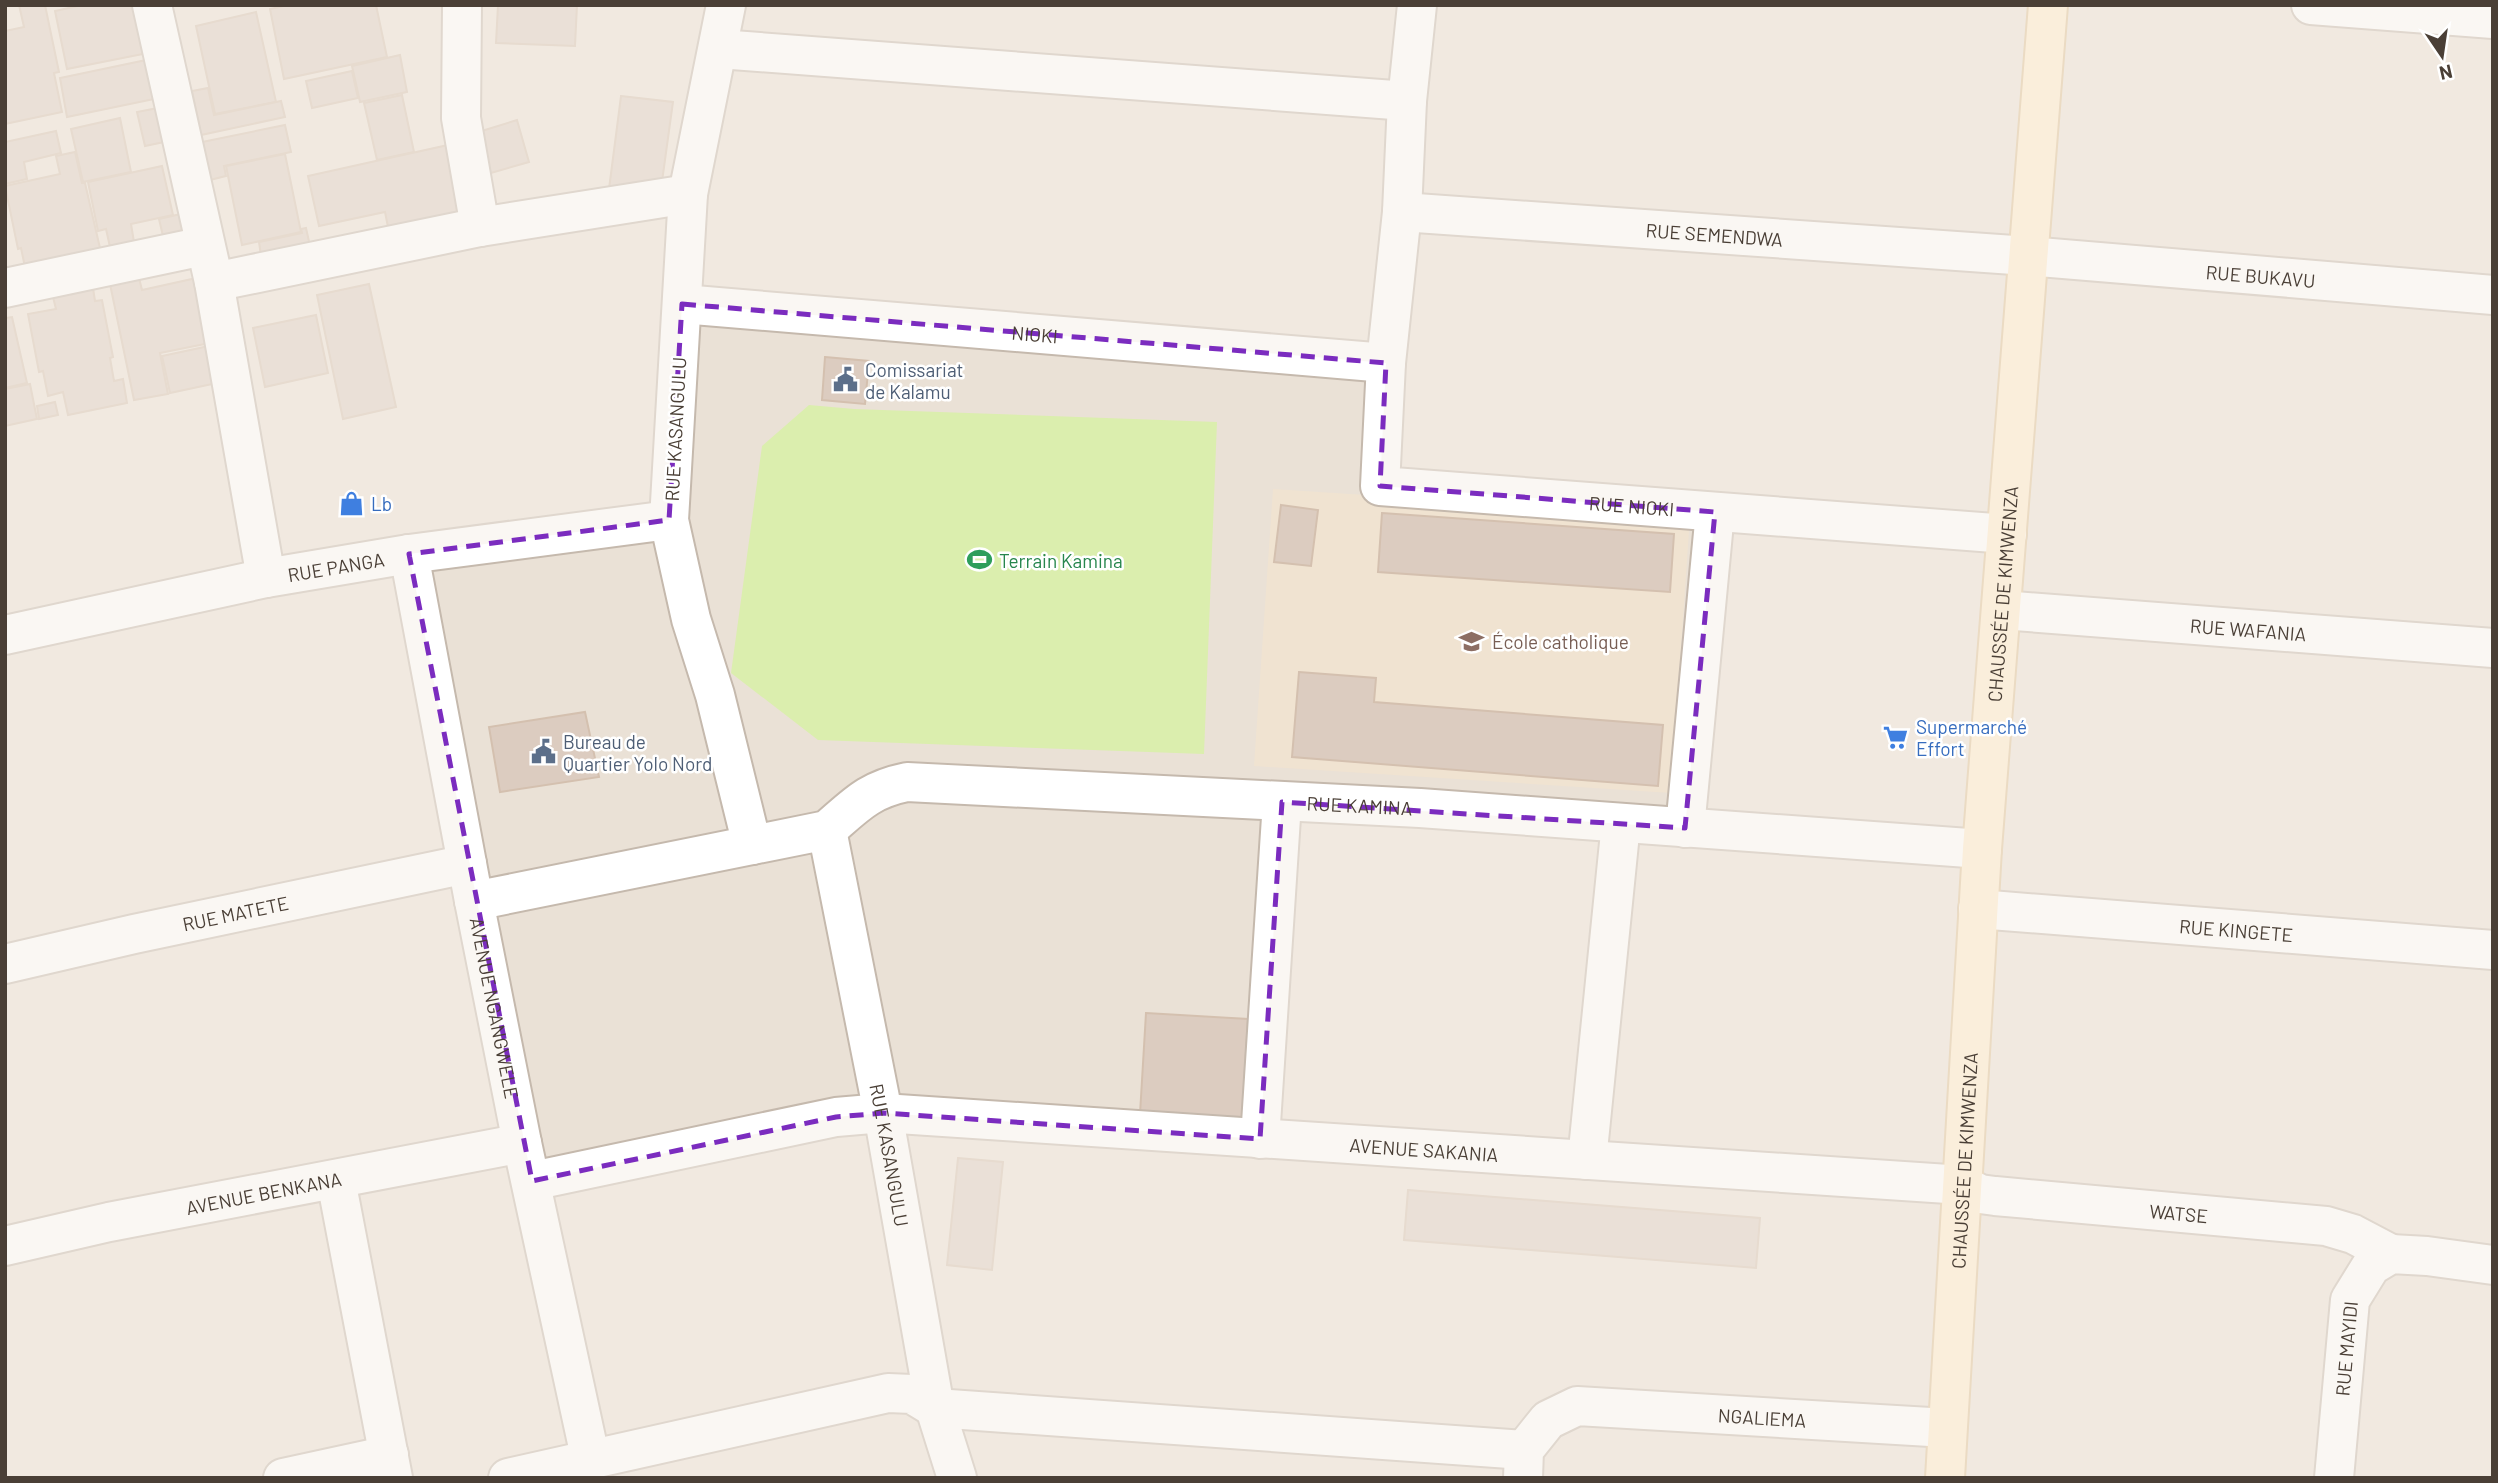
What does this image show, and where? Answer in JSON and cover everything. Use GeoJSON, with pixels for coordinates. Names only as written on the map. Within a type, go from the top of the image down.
{"type":"FeatureCollection","features":[{"type":"Feature","properties":{"kind":"street"},"geometry":{"type":"LineString","coordinates":[[152,5],[214,282],[266,578]]}},
{"type":"Feature","properties":{"kind":"street"},"geometry":{"type":"LineString","coordinates":[[462,5],[461,118],[480,227]]}},
{"type":"Feature","properties":{"kind":"street","name":"RUE KASANGULU"},"geometry":{"type":"LineString","coordinates":[[726,5],[688,194],[669,520],[691,619],[715,695],[752,845]]}},
{"type":"Feature","properties":{"kind":"street"},"geometry":{"type":"LineString","coordinates":[[1386,363],[1402,212],[1406,101],[1417,5]]}},
{"type":"Feature","properties":{"kind":"street","name":"CHAUSSÉE DE KIMWENZA"},"geometry":{"type":"LineString","coordinates":[[1945,1478],[1982,849],[2048,5]]}},
{"type":"Feature","properties":{"kind":"street"},"geometry":{"type":"LineString","coordinates":[[2311,5],[2493,19]]}},
{"type":"Feature","properties":{"kind":"street"},"geometry":{"type":"LineString","coordinates":[[719,49],[1406,101]]}},
{"type":"Feature","properties":{"kind":"street"},"geometry":{"type":"LineString","coordinates":[[214,282],[480,227],[688,194]]}},
{"type":"Feature","properties":{"kind":"street","name":"RUE SEMENDWA"},"geometry":{"type":"LineString","coordinates":[[1402,212],[2028,256]]}},
{"type":"Feature","properties":{"kind":"street"},"geometry":{"type":"LineString","coordinates":[[5,288],[204,246]]}},
{"type":"Feature","properties":{"kind":"street","name":"RUE BUKAVU"},"geometry":{"type":"LineString","coordinates":[[2028,256],[2493,295]]}},
{"type":"Feature","properties":{"kind":"street","name":"NIOKI"},"geometry":{"type":"LineString","coordinates":[[682,304],[1386,363]]}},
{"type":"Feature","properties":{"kind":"street","name":"RUE NIOKI"},"geometry":{"type":"LineString","coordinates":[[1386,363],[1380,485],[2007,534]]}},
{"type":"Feature","properties":{"kind":"street"},"geometry":{"type":"LineString","coordinates":[[1685,828],[1716,512]]}},
{"type":"Feature","properties":{"kind":"street","name":"RUE PANGA"},"geometry":{"type":"LineString","coordinates":[[5,635],[266,578],[409,554],[669,520]]}},
{"type":"Feature","properties":{"kind":"street","name":"AVENUE NGANGWELE"},"geometry":{"type":"LineString","coordinates":[[409,554],[522,1143],[592,1461]]}},
{"type":"Feature","properties":{"kind":"street","name":"RUE WAFANIA"},"geometry":{"type":"LineString","coordinates":[[2002,610],[2493,648]]}},
{"type":"Feature","properties":{"kind":"street","name":"RUE KAMINA"},"geometry":{"type":"LineString","coordinates":[[752,845],[827,830],[865,797],[883,787],[907,782],[1420,808],[1982,849]]}},
{"type":"Feature","properties":{"kind":"street"},"geometry":{"type":"LineString","coordinates":[[1260,1139],[1283,802]]}},
{"type":"Feature","properties":{"kind":"street"},"geometry":{"type":"LineString","coordinates":[[1587,1160],[1621,823]]}},
{"type":"Feature","properties":{"kind":"street","name":"RUE KASANGULU"},"geometry":{"type":"LineString","coordinates":[[827,830],[883,1113],[935,1408],[957,1478]]}},
{"type":"Feature","properties":{"kind":"street"},"geometry":{"type":"LineString","coordinates":[[474,901],[752,845]]}},
{"type":"Feature","properties":{"kind":"street","name":"RUE MATETE"},"geometry":{"type":"LineString","coordinates":[[5,964],[147,931],[467,864]]}},
{"type":"Feature","properties":{"kind":"street","name":"RUE KINGETE"},"geometry":{"type":"LineString","coordinates":[[1978,909],[2493,950]]}},
{"type":"Feature","properties":{"kind":"street","name":"AVENUE SAKANIA"},"geometry":{"type":"LineString","coordinates":[[532,1181],[836,1117],[883,1113],[1963,1185]]}},
{"type":"Feature","properties":{"kind":"street","name":"AVENUE BENKANA"},"geometry":{"type":"LineString","coordinates":[[5,1246],[109,1222],[522,1143]]}},
{"type":"Feature","properties":{"kind":"street"},"geometry":{"type":"LineString","coordinates":[[283,1478],[391,1466],[336,1180]]}},
{"type":"Feature","properties":{"kind":"street","name":"WATSE"},"geometry":{"type":"LineString","coordinates":[[1963,1185],[1980,1194],[1995,1196],[2326,1226],[2353,1234],[2391,1254]]}},
{"type":"Feature","properties":{"kind":"street"},"geometry":{"type":"LineString","coordinates":[[2391,1254],[2493,1265]]}},
{"type":"Feature","properties":{"kind":"street","name":"RUE MAYIDI"},"geometry":{"type":"LineString","coordinates":[[2334,1478],[2350,1300],[2371,1266],[2391,1254]]}},
{"type":"Feature","properties":{"kind":"street"},"geometry":{"type":"LineString","coordinates":[[508,1478],[888,1393],[912,1394],[935,1408],[1524,1464]]}},
{"type":"Feature","properties":{"kind":"street","name":"NGALIEMA"},"geometry":{"type":"LineString","coordinates":[[1524,1464],[1548,1420],[1577,1406],[1947,1428]]}},
{"type":"Feature","properties":{"kind":"highlighted area"},"geometry":{"type":"Polygon","coordinates":[[[682,304],[1386,363],[1380,486],[1715,512],[1685,828],[1282,802],[1260,1139],[883,1113],[836,1117],[532,1181],[409,554],[669,520],[682,304]]]}},
{"type":"Feature","properties":{"kind":"shaded area"},"geometry":{"type":"Polygon","coordinates":[[[5,5],[2493,5],[2493,1478],[5,1478],[5,5]]]}},
{"type":"Feature","properties":{"kind":"shaded area","name":"École catholique"},"geometry":{"type":"Polygon","coordinates":[[[1273,489],[1690,516],[1671,793],[1254,766],[1273,489]]]}},
{"type":"Feature","properties":{"kind":"green space","name":"Terrain Kamina"},"geometry":{"type":"Polygon","coordinates":[[[809,405],[854,409],[1217,422],[1204,754],[818,740],[731,673],[762,446],[809,405]]]}},
{"type":"Feature","properties":{"kind":"building"},"geometry":{"type":"Polygon","coordinates":[[[19,5],[45,5],[59,72],[54,73],[62,112],[5,124],[5,31],[24,27],[19,5]]]}},
{"type":"Feature","properties":{"kind":"building"},"geometry":{"type":"Polygon","coordinates":[[[82,5],[133,5],[143,54],[67,69],[55,11],[82,5]]]}},
{"type":"Feature","properties":{"kind":"building"},"geometry":{"type":"Polygon","coordinates":[[[288,5],[376,5],[387,57],[284,79],[270,9],[288,5]]]}},
{"type":"Feature","properties":{"kind":"building"},"geometry":{"type":"Polygon","coordinates":[[[498,5],[577,5],[575,46],[496,43],[498,5]]]}},
{"type":"Feature","properties":{"kind":"building"},"geometry":{"type":"Polygon","coordinates":[[[256,12],[276,102],[215,114],[196,26],[256,12]]]}},
{"type":"Feature","properties":{"kind":"building"},"geometry":{"type":"Polygon","coordinates":[[[400,55],[407,92],[360,102],[352,66],[400,55]]]}},
{"type":"Feature","properties":{"kind":"building"},"geometry":{"type":"Polygon","coordinates":[[[151,59],[159,98],[67,117],[60,78],[151,59]]]}},
{"type":"Feature","properties":{"kind":"building"},"geometry":{"type":"Polygon","coordinates":[[[352,71],[358,98],[312,108],[306,81],[352,71]]]}},
{"type":"Feature","properties":{"kind":"building"},"geometry":{"type":"Polygon","coordinates":[[[208,88],[214,115],[281,101],[285,117],[201,135],[192,91],[208,88]]]}},
{"type":"Feature","properties":{"kind":"building"},"geometry":{"type":"Polygon","coordinates":[[[402,95],[414,152],[377,160],[364,103],[402,95]]]}},
{"type":"Feature","properties":{"kind":"building"},"geometry":{"type":"Polygon","coordinates":[[[621,96],[673,102],[660,196],[609,189],[621,96]]]}},
{"type":"Feature","properties":{"kind":"building"},"geometry":{"type":"Polygon","coordinates":[[[163,107],[169,141],[145,146],[137,112],[163,107]]]}},
{"type":"Feature","properties":{"kind":"building"},"geometry":{"type":"Polygon","coordinates":[[[120,118],[131,172],[83,182],[71,129],[120,118]]]}},
{"type":"Feature","properties":{"kind":"building"},"geometry":{"type":"Polygon","coordinates":[[[517,120],[529,162],[484,175],[472,134],[517,120]]]}},
{"type":"Feature","properties":{"kind":"building"},"geometry":{"type":"Polygon","coordinates":[[[285,125],[291,152],[224,166],[226,176],[210,180],[202,142],[285,125]]]}},
{"type":"Feature","properties":{"kind":"building"},"geometry":{"type":"Polygon","coordinates":[[[56,131],[61,153],[24,162],[27,179],[5,184],[5,142],[56,131]]]}},
{"type":"Feature","properties":{"kind":"building"},"geometry":{"type":"Polygon","coordinates":[[[448,145],[464,215],[389,232],[385,212],[319,226],[308,176],[448,145]]]}},
{"type":"Feature","properties":{"kind":"building"},"geometry":{"type":"Polygon","coordinates":[[[75,152],[100,248],[26,272],[21,248],[18,249],[5,186],[60,174],[56,156],[75,152]]]}},
{"type":"Feature","properties":{"kind":"building"},"geometry":{"type":"Polygon","coordinates":[[[285,154],[301,232],[242,245],[226,166],[285,154]]]}},
{"type":"Feature","properties":{"kind":"building"},"geometry":{"type":"Polygon","coordinates":[[[162,166],[173,215],[131,224],[134,242],[110,247],[106,229],[98,231],[88,182],[162,166]]]}},
{"type":"Feature","properties":{"kind":"building"},"geometry":{"type":"Polygon","coordinates":[[[185,213],[189,231],[163,236],[159,219],[185,213]]]}},
{"type":"Feature","properties":{"kind":"building"},"geometry":{"type":"Polygon","coordinates":[[[306,228],[310,246],[261,256],[259,242],[302,233],[301,229],[306,228]]]}},
{"type":"Feature","properties":{"kind":"building"},"geometry":{"type":"Polygon","coordinates":[[[201,277],[215,342],[160,353],[168,394],[134,400],[110,284],[139,278],[142,290],[201,277]]]}},
{"type":"Feature","properties":{"kind":"building"},"geometry":{"type":"Polygon","coordinates":[[[369,284],[396,407],[343,419],[317,295],[369,284]]]}},
{"type":"Feature","properties":{"kind":"building"},"geometry":{"type":"Polygon","coordinates":[[[93,288],[95,301],[102,300],[113,357],[110,358],[114,381],[123,379],[127,403],[68,415],[63,392],[48,396],[43,371],[39,372],[28,314],[56,309],[53,297],[93,288]]]}},
{"type":"Feature","properties":{"kind":"building"},"geometry":{"type":"Polygon","coordinates":[[[316,315],[328,373],[265,387],[253,328],[316,315]]]}},
{"type":"Feature","properties":{"kind":"building"},"geometry":{"type":"Polygon","coordinates":[[[12,317],[27,383],[5,388],[5,318],[12,317]]]}},
{"type":"Feature","properties":{"kind":"building"},"geometry":{"type":"Polygon","coordinates":[[[209,346],[217,383],[170,393],[162,356],[209,346]]]}},
{"type":"Feature","properties":{"kind":"building","name":"Comissariat de Kalamu"},"geometry":{"type":"Polygon","coordinates":[[[825,357],[869,361],[865,404],[822,400],[825,357]]]}},
{"type":"Feature","properties":{"kind":"building"},"geometry":{"type":"Polygon","coordinates":[[[30,384],[37,419],[5,426],[5,389],[30,384]]]}},
{"type":"Feature","properties":{"kind":"building"},"geometry":{"type":"Polygon","coordinates":[[[55,402],[58,415],[39,419],[37,406],[55,402]]]}},
{"type":"Feature","properties":{"kind":"building"},"geometry":{"type":"Polygon","coordinates":[[[1281,505],[1318,510],[1311,566],[1274,562],[1281,505]]]}},
{"type":"Feature","properties":{"kind":"building"},"geometry":{"type":"Polygon","coordinates":[[[1382,513],[1674,534],[1670,592],[1378,572],[1382,513]]]}},
{"type":"Feature","properties":{"kind":"building"},"geometry":{"type":"Polygon","coordinates":[[[1299,672],[1376,678],[1374,702],[1663,725],[1658,786],[1292,757],[1299,672]]]}},
{"type":"Feature","properties":{"kind":"building","name":"Bureau de Quartier Yolo Nord"},"geometry":{"type":"Polygon","coordinates":[[[585,712],[599,777],[500,792],[489,727],[585,712]]]}},
{"type":"Feature","properties":{"kind":"building"},"geometry":{"type":"Polygon","coordinates":[[[1146,1013],[1248,1019],[1242,1119],[1140,1114],[1146,1013]]]}},
{"type":"Feature","properties":{"kind":"building"},"geometry":{"type":"Polygon","coordinates":[[[958,1158],[1003,1162],[992,1270],[947,1265],[958,1158]]]}},
{"type":"Feature","properties":{"kind":"building"},"geometry":{"type":"Polygon","coordinates":[[[1408,1190],[1760,1218],[1756,1268],[1404,1240],[1408,1190]]]}},
{"type":"Feature","properties":{"kind":"place","name":"Comissariat de Kalamu"},"geometry":{"type":"Point","coordinates":[845,380]}},
{"type":"Feature","properties":{"kind":"place","name":"Lb"},"geometry":{"type":"Point","coordinates":[351,503]}},
{"type":"Feature","properties":{"kind":"place","name":"Terrain Kamina"},"geometry":{"type":"Point","coordinates":[979,560]}},
{"type":"Feature","properties":{"kind":"place","name":"École catholique"},"geometry":{"type":"Point","coordinates":[1472,641]}},
{"type":"Feature","properties":{"kind":"place","name":"Supermarché Effort"},"geometry":{"type":"Point","coordinates":[1896,737]}},
{"type":"Feature","properties":{"kind":"place","name":"Bureau de Quartier Yolo Nord"},"geometry":{"type":"Point","coordinates":[543,752]}}]}
